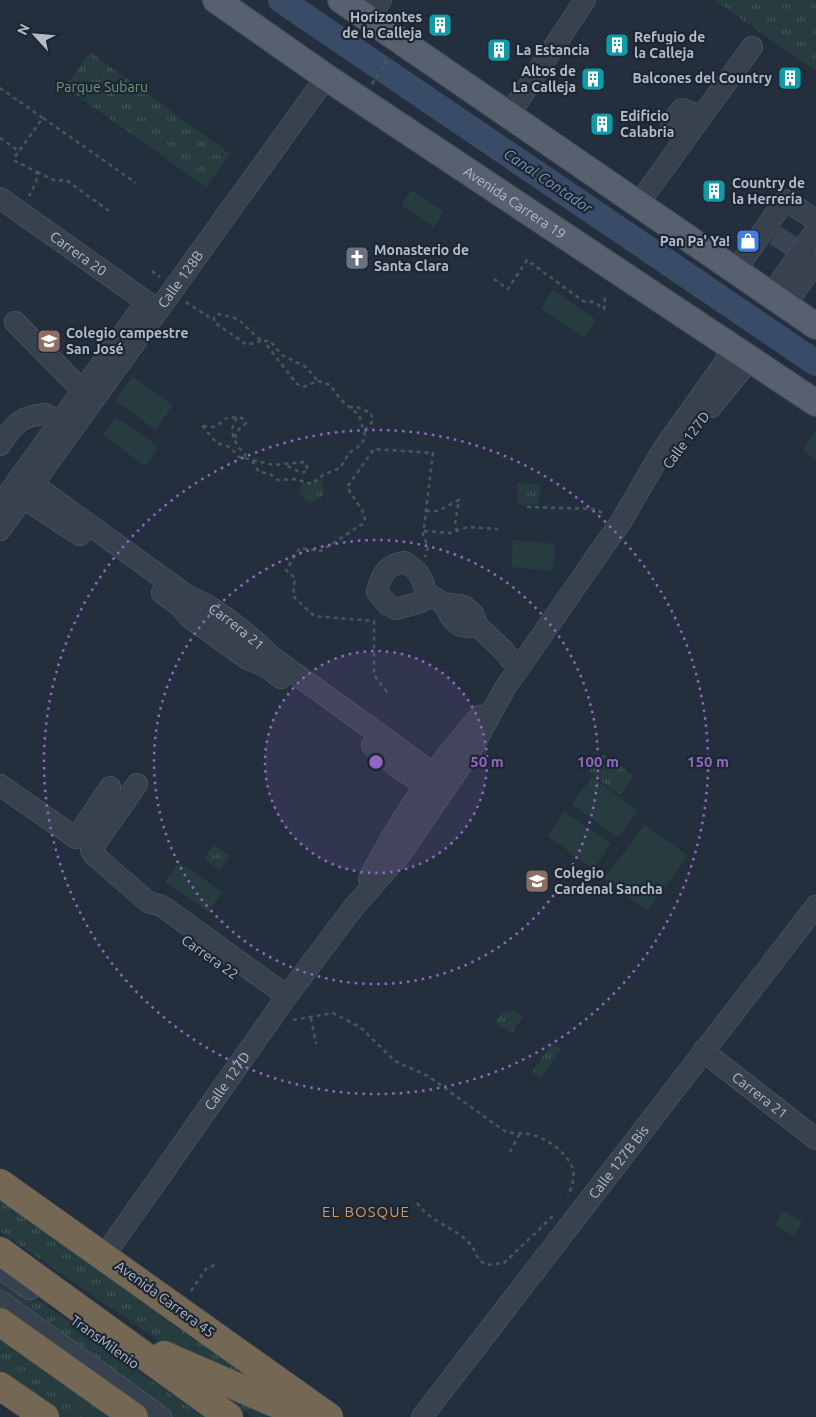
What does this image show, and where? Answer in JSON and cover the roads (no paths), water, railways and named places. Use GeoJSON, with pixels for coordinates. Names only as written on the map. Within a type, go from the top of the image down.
{"type":"FeatureCollection","features":[{"type":"Feature","properties":{"kind":"highway","name":"Avenida Carrera 45"},"geometry":{"type":"LineString","coordinates":[[0,1182],[330,1417]]}},
{"type":"Feature","properties":{"kind":"highway"},"geometry":{"type":"LineString","coordinates":[[0,1251],[229,1417]]}},
{"type":"Feature","properties":{"kind":"highway"},"geometry":{"type":"LineString","coordinates":[[92,1318],[179,1362],[312,1417]]}},
{"type":"Feature","properties":{"kind":"highway"},"geometry":{"type":"LineString","coordinates":[[0,1322],[134,1417]]}},
{"type":"Feature","properties":{"kind":"highway"},"geometry":{"type":"LineString","coordinates":[[0,1386],[45,1417]]}},
{"type":"Feature","properties":{"kind":"main road","name":"Avenida Carrera 19"},"geometry":{"type":"LineString","coordinates":[[216,0],[321,73],[816,403]]}},
{"type":"Feature","properties":{"kind":"main road"},"geometry":{"type":"LineString","coordinates":[[341,0],[375,9],[509,115],[816,326]]}},
{"type":"Feature","properties":{"kind":"street"},"geometry":{"type":"LineString","coordinates":[[509,115],[585,0]]}},
{"type":"Feature","properties":{"kind":"street"},"geometry":{"type":"LineString","coordinates":[[638,204],[752,47]]}},
{"type":"Feature","properties":{"kind":"street","name":"Calle 128B"},"geometry":{"type":"LineString","coordinates":[[18,491],[321,73]]}},
{"type":"Feature","properties":{"kind":"street","name":"Carrera 20"},"geometry":{"type":"LineString","coordinates":[[0,198],[152,306]]}},
{"type":"Feature","properties":{"kind":"street"},"geometry":{"type":"LineString","coordinates":[[735,271],[767,236],[785,200],[816,220]]}},
{"type":"Feature","properties":{"kind":"street"},"geometry":{"type":"LineString","coordinates":[[778,300],[808,257],[816,230]]}},
{"type":"Feature","properties":{"kind":"street","name":"Calle 128B"},"geometry":{"type":"LineString","coordinates":[[0,530],[18,491],[59,422],[82,388],[152,306]]}},
{"type":"Feature","properties":{"kind":"street"},"geometry":{"type":"LineString","coordinates":[[14,322],[68,377],[82,388]]}},
{"type":"Feature","properties":{"kind":"street","name":"Calle 127D"},"geometry":{"type":"LineString","coordinates":[[104,1256],[281,1005],[353,908],[385,847],[437,785],[457,742],[506,688],[613,517],[724,364],[741,353]]}},
{"type":"Feature","properties":{"kind":"street"},"geometry":{"type":"LineString","coordinates":[[0,445],[22,419],[46,414],[59,422]]}},
{"type":"Feature","properties":{"kind":"street","name":"Carrera 21"},"geometry":{"type":"LineString","coordinates":[[18,491],[173,601],[190,617],[246,658],[265,666],[437,785]]}},
{"type":"Feature","properties":{"kind":"street"},"geometry":{"type":"LineString","coordinates":[[435,598],[396,610],[388,605],[377,592],[383,573],[396,563],[404,562],[418,571],[435,598],[457,625],[466,628],[478,626],[504,651],[518,669]]}},
{"type":"Feature","properties":{"kind":"street","name":"Carrera 22"},"geometry":{"type":"LineString","coordinates":[[137,784],[91,850],[98,859],[148,902],[162,906],[281,1005]]}},
{"type":"Feature","properties":{"kind":"street"},"geometry":{"type":"LineString","coordinates":[[0,785],[76,838],[110,787]]}},
{"type":"Feature","properties":{"kind":"street","name":"Calle 127B Bis"},"geometry":{"type":"LineString","coordinates":[[422,1417],[572,1208],[703,1051],[816,906]]}},
{"type":"Feature","properties":{"kind":"street","name":"Carrera 21"},"geometry":{"type":"LineString","coordinates":[[703,1051],[816,1139]]}},
{"type":"Feature","properties":{"kind":"street","name":"TransMilenio"},"geometry":{"type":"LineString","coordinates":[[0,1268],[209,1417]]}},
{"type":"Feature","properties":{"kind":"street","name":"TransMilenio"},"geometry":{"type":"LineString","coordinates":[[0,1301],[160,1417]]}},
{"type":"Feature","properties":{"kind":"waterway","name":"Canal Contador"},"geometry":{"type":"LineString","coordinates":[[281,0],[816,363]]}},
{"type":"Feature","properties":{"kind":"tunnel"},"geometry":{"type":"LineString","coordinates":[[775,235],[798,250]]}},
{"type":"Feature","properties":{"kind":"place","name":"Horizontes de la Calleja"},"geometry":{"type":"Point","coordinates":[440,25]}},
{"type":"Feature","properties":{"kind":"place","name":"Refugio de la Calleja"},"geometry":{"type":"Point","coordinates":[617,45]}},
{"type":"Feature","properties":{"kind":"place","name":"La Estancia"},"geometry":{"type":"Point","coordinates":[499,50]}},
{"type":"Feature","properties":{"kind":"place","name":"Balcones del Country"},"geometry":{"type":"Point","coordinates":[790,78]}},
{"type":"Feature","properties":{"kind":"place","name":"Altos de La Calleja"},"geometry":{"type":"Point","coordinates":[593,79]}},
{"type":"Feature","properties":{"kind":"place","name":"Edificio Calabria"},"geometry":{"type":"Point","coordinates":[602,124]}},
{"type":"Feature","properties":{"kind":"place","name":"Country de la Herrería"},"geometry":{"type":"Point","coordinates":[714,191]}},
{"type":"Feature","properties":{"kind":"place","name":"Pan Pa' Ya!"},"geometry":{"type":"Point","coordinates":[748,241]}},
{"type":"Feature","properties":{"kind":"place","name":"Monasterio de Santa Clara"},"geometry":{"type":"Point","coordinates":[357,258]}},
{"type":"Feature","properties":{"kind":"place","name":"Colegio campestre San José"},"geometry":{"type":"Point","coordinates":[49,341]}},
{"type":"Feature","properties":{"kind":"place","name":"Colegio Cardenal Sancha"},"geometry":{"type":"Point","coordinates":[537,881]}},
{"type":"Feature","properties":{"kind":"district","name":"EL BOSQUE"},"geometry":{"type":"Point","coordinates":[366,1212]}},
{"type":"Feature","properties":{"kind":"park label","name":"Parque Subaru"},"geometry":{"type":"Point","coordinates":[102,87]}}]}
